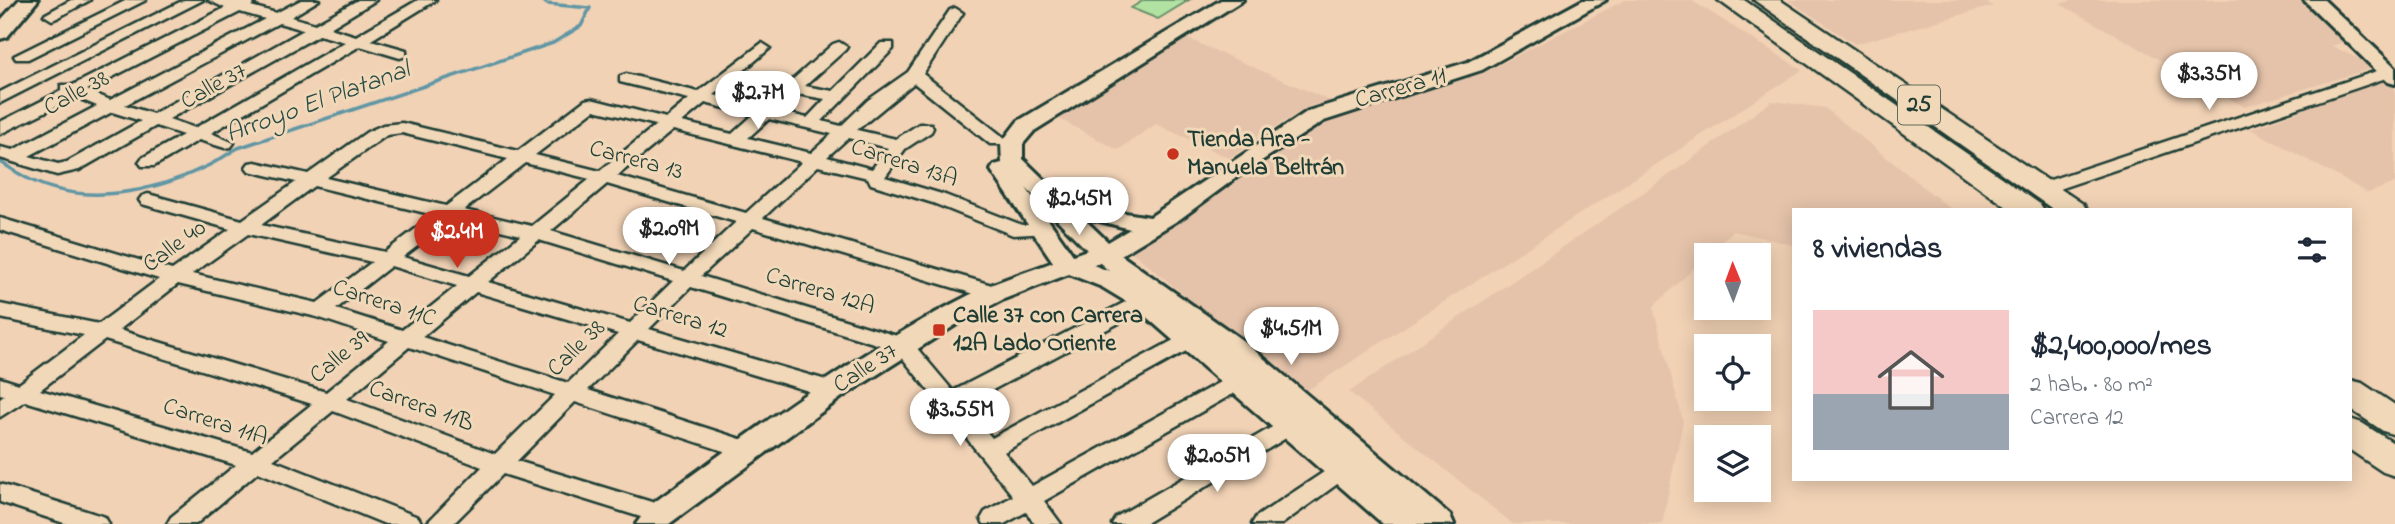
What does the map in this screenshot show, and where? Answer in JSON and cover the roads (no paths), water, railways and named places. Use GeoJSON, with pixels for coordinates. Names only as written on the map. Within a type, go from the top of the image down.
{"type":"FeatureCollection","features":[{"type":"Feature","properties":{"kind":"highway","name":"25"},"geometry":{"type":"LineString","coordinates":[[1729,0],[2036,199],[2066,208]]}},
{"type":"Feature","properties":{"kind":"highway","name":"25"},"geometry":{"type":"LineString","coordinates":[[1765,0],[2036,199]]}},
{"type":"Feature","properties":{"kind":"highway"},"geometry":{"type":"LineString","coordinates":[[2352,393],[2395,422]]}},
{"type":"Feature","properties":{"kind":"highway"},"geometry":{"type":"LineString","coordinates":[[2352,433],[2395,462]]}},
{"type":"Feature","properties":{"kind":"main road"},"geometry":{"type":"LineString","coordinates":[[3,27],[29,0]]}},
{"type":"Feature","properties":{"kind":"main road"},"geometry":{"type":"LineString","coordinates":[[1217,0],[1005,127],[996,141],[994,151],[998,163],[1068,265],[1135,295],[1404,524]]}},
{"type":"Feature","properties":{"kind":"main road"},"geometry":{"type":"LineString","coordinates":[[1234,0],[1017,134],[1012,142],[1012,161],[1118,266],[1158,291],[1233,347],[1439,524]]}},
{"type":"Feature","properties":{"kind":"main road","name":"Carrera 11"},"geometry":{"type":"LineString","coordinates":[[1105,253],[1154,225],[1316,116],[1475,66],[1597,0]]}},
{"type":"Feature","properties":{"kind":"main road"},"geometry":{"type":"LineString","coordinates":[[2313,0],[2392,75]]}},
{"type":"Feature","properties":{"kind":"main road"},"geometry":{"type":"LineString","coordinates":[[1042,192],[1109,218],[1154,225]]}},
{"type":"Feature","properties":{"kind":"main road","name":"Calle 37"},"geometry":{"type":"LineString","coordinates":[[655,519],[832,390],[903,345],[995,293],[1105,253]]}},
{"type":"Feature","properties":{"kind":"main road"},"geometry":{"type":"LineString","coordinates":[[1028,280],[1080,281],[1135,295]]}},
{"type":"Feature","properties":{"kind":"street"},"geometry":{"type":"LineString","coordinates":[[52,15],[83,0]]}},
{"type":"Feature","properties":{"kind":"street"},"geometry":{"type":"LineString","coordinates":[[22,55],[139,0]]}},
{"type":"Feature","properties":{"kind":"street"},"geometry":{"type":"LineString","coordinates":[[0,98],[196,0]]}},
{"type":"Feature","properties":{"kind":"street"},"geometry":{"type":"LineString","coordinates":[[215,0],[245,3],[279,18],[400,53]]}},
{"type":"Feature","properties":{"kind":"street","name":"Calle 38"},"geometry":{"type":"LineString","coordinates":[[8,154],[111,106],[312,0]]}},
{"type":"Feature","properties":{"kind":"street","name":"Calle 37"},"geometry":{"type":"LineString","coordinates":[[8,154],[58,170],[73,166],[369,0]]}},
{"type":"Feature","properties":{"kind":"street"},"geometry":{"type":"LineString","coordinates":[[148,162],[429,0]]}},
{"type":"Feature","properties":{"kind":"street"},"geometry":{"type":"LineString","coordinates":[[0,129],[245,3]]}},
{"type":"Feature","properties":{"kind":"street","name":"Calle 38"},"geometry":{"type":"LineString","coordinates":[[438,524],[496,463],[688,278],[874,104],[914,75],[955,13]]}},
{"type":"Feature","properties":{"kind":"street"},"geometry":{"type":"LineString","coordinates":[[810,124],[887,46]]}},
{"type":"Feature","properties":{"kind":"street"},"geometry":{"type":"LineString","coordinates":[[734,141],[839,47]]}},
{"type":"Feature","properties":{"kind":"street","name":"Calle 39"},"geometry":{"type":"LineString","coordinates":[[179,524],[762,48]]}},
{"type":"Feature","properties":{"kind":"street"},"geometry":{"type":"LineString","coordinates":[[731,75],[837,97]]}},
{"type":"Feature","properties":{"kind":"street"},"geometry":{"type":"LineString","coordinates":[[914,75],[996,141]]}},
{"type":"Feature","properties":{"kind":"street"},"geometry":{"type":"LineString","coordinates":[[2036,199],[2392,75]]}},
{"type":"Feature","properties":{"kind":"street"},"geometry":{"type":"LineString","coordinates":[[39,79],[111,106],[225,143]]}},
{"type":"Feature","properties":{"kind":"street"},"geometry":{"type":"LineString","coordinates":[[626,79],[899,145]]}},
{"type":"Feature","properties":{"kind":"street","name":"Carrera 13A"},"geometry":{"type":"LineString","coordinates":[[523,157],[586,106],[596,104],[667,125],[876,175],[877,180],[939,199],[1020,232],[1043,229]]}},
{"type":"Feature","properties":{"kind":"street","name":"Carrera 13"},"geometry":{"type":"LineString","coordinates":[[383,131],[402,128],[603,177],[754,219],[995,293]]}},
{"type":"Feature","properties":{"kind":"street"},"geometry":{"type":"LineString","coordinates":[[876,175],[899,145],[925,128]]}},
{"type":"Feature","properties":{"kind":"street","name":"Calle 40"},"geometry":{"type":"LineString","coordinates":[[0,409],[175,277],[383,131]]}},
{"type":"Feature","properties":{"kind":"street"},"geometry":{"type":"LineString","coordinates":[[320,311],[523,157]]}},
{"type":"Feature","properties":{"kind":"street","name":"Carrera 12A"},"geometry":{"type":"LineString","coordinates":[[254,167],[538,233],[903,345]]}},
{"type":"Feature","properties":{"kind":"street","name":"Carrera 12"},"geometry":{"type":"LineString","coordinates":[[148,200],[245,227],[388,259],[832,390]]}},
{"type":"Feature","properties":{"kind":"street","name":"Carrera 11C"},"geometry":{"type":"LineString","coordinates":[[0,224],[175,277],[320,311],[748,450]]}},
{"type":"Feature","properties":{"kind":"street"},"geometry":{"type":"LineString","coordinates":[[951,402],[1135,295]]}},
{"type":"Feature","properties":{"kind":"street","name":"Carrera 11B"},"geometry":{"type":"LineString","coordinates":[[0,311],[102,332],[329,401],[655,519]]}},
{"type":"Feature","properties":{"kind":"street"},"geometry":{"type":"LineString","coordinates":[[989,450],[1190,340]]}},
{"type":"Feature","properties":{"kind":"street"},"geometry":{"type":"LineString","coordinates":[[903,345],[1049,524]]}},
{"type":"Feature","properties":{"kind":"street"},"geometry":{"type":"LineString","coordinates":[[993,519],[1237,382]]}},
{"type":"Feature","properties":{"kind":"street","name":"Carrera 11A"},"geometry":{"type":"LineString","coordinates":[[0,386],[253,461],[410,524]]}},
{"type":"Feature","properties":{"kind":"street"},"geometry":{"type":"LineString","coordinates":[[1124,524],[1288,426]]}},
{"type":"Feature","properties":{"kind":"street"},"geometry":{"type":"LineString","coordinates":[[1273,522],[1339,471]]}},
{"type":"Feature","properties":{"kind":"street"},"geometry":{"type":"LineString","coordinates":[[0,493],[97,524]]}},
{"type":"Feature","properties":{"kind":"waterway","name":"Arroyo El Platanal"},"geometry":{"type":"LineString","coordinates":[[0,162],[33,181],[75,193],[120,193],[164,183],[209,165],[238,148],[553,43],[581,26],[590,8],[547,4],[542,0]]}},
{"type":"Feature","properties":{"kind":"place","name":"Tienda Ara - Manuela Beltrán"},"geometry":{"type":"Point","coordinates":[1173,154]}},
{"type":"Feature","properties":{"kind":"place","name":"Calle 37 con Carrera 12A Lado Oriente"},"geometry":{"type":"Point","coordinates":[939,330]}}]}
